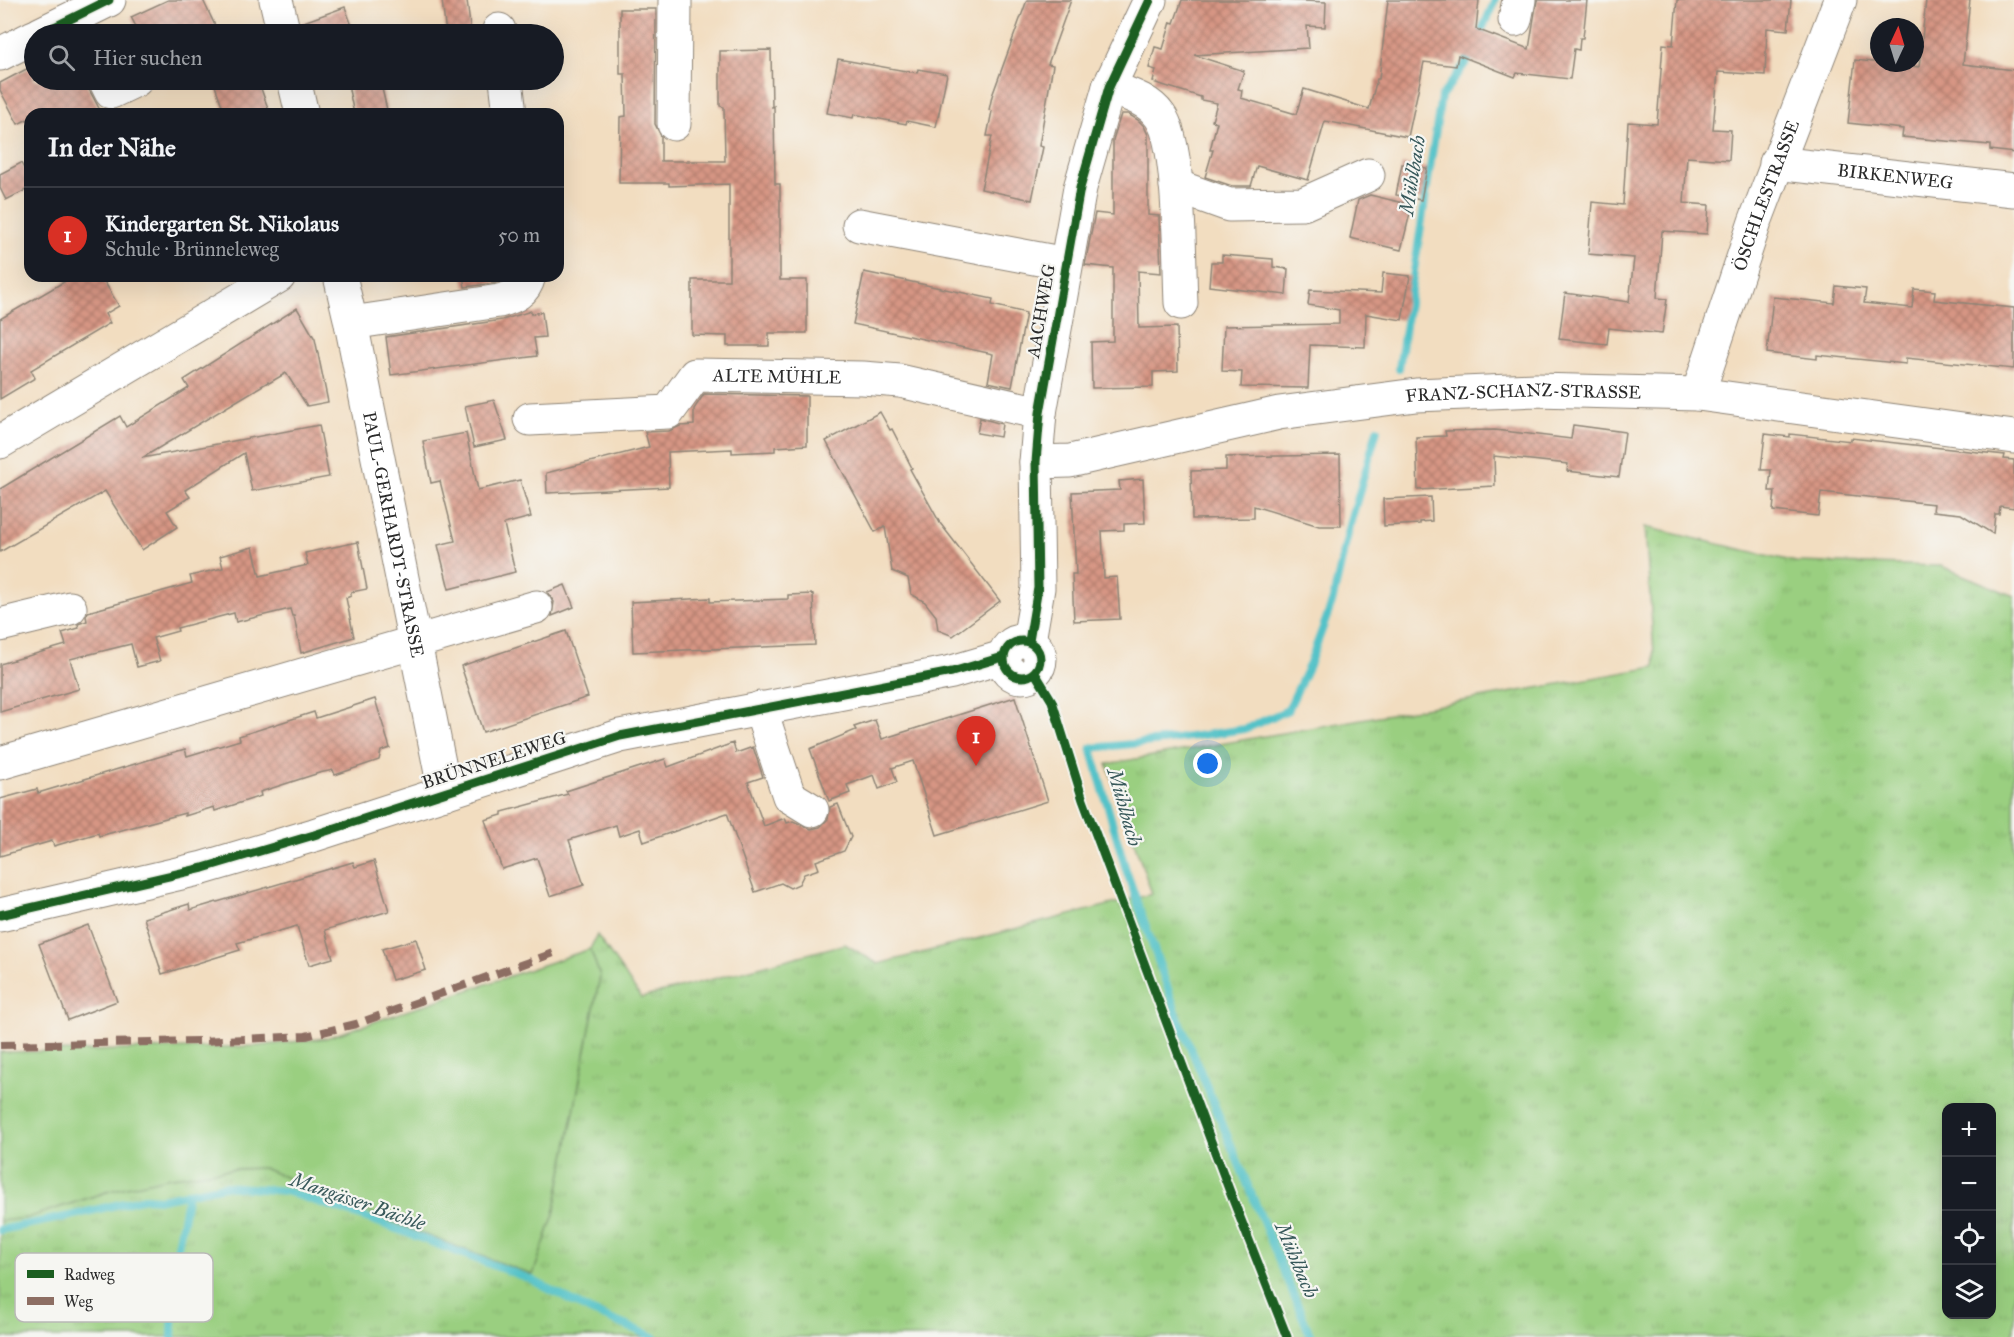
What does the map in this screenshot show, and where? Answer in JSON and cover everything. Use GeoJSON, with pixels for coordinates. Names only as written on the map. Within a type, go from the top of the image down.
{"type":"FeatureCollection","features":[{"type":"Feature","properties":{"kind":"street"},"geometry":{"type":"LineString","coordinates":[[81,24],[109,0]]}},
{"type":"Feature","properties":{"kind":"street"},"geometry":{"type":"LineString","coordinates":[[276,0],[282,24]]}},
{"type":"Feature","properties":{"kind":"street"},"geometry":{"type":"LineString","coordinates":[[674,124],[675,0]]}},
{"type":"Feature","properties":{"kind":"street","name":"ÖSCHLESTRASSE"},"geometry":{"type":"LineString","coordinates":[[1698,394],[1776,163],[1840,0]]}},
{"type":"Feature","properties":{"kind":"street","name":"AACHWEG"},"geometry":{"type":"LineString","coordinates":[[1016,649],[1034,620],[1038,588],[1036,462],[1040,413],[1080,188],[1109,87],[1141,3]]}},
{"type":"Feature","properties":{"kind":"street"},"geometry":{"type":"LineString","coordinates":[[0,54],[24,42]]}},
{"type":"Feature","properties":{"kind":"street"},"geometry":{"type":"LineString","coordinates":[[1109,87],[1144,101],[1161,116],[1170,139],[1176,186],[1181,303]]}},
{"type":"Feature","properties":{"kind":"street"},"geometry":{"type":"LineString","coordinates":[[296,90],[301,108]]}},
{"type":"Feature","properties":{"kind":"street"},"geometry":{"type":"LineString","coordinates":[[507,90],[509,108]]}},
{"type":"Feature","properties":{"kind":"street","name":"BIRKENWEG"},"geometry":{"type":"LineString","coordinates":[[1776,163],[2014,190]]}},
{"type":"Feature","properties":{"kind":"street"},"geometry":{"type":"LineString","coordinates":[[1176,186],[1228,205],[1303,204],[1368,175]]}},
{"type":"Feature","properties":{"kind":"street"},"geometry":{"type":"LineString","coordinates":[[859,225],[1066,264]]}},
{"type":"Feature","properties":{"kind":"street"},"geometry":{"type":"LineString","coordinates":[[0,442],[269,282]]}},
{"type":"Feature","properties":{"kind":"street","name":"PAUL-GERHARDT-STRASSE"},"geometry":{"type":"LineString","coordinates":[[341,282],[445,793]]}},
{"type":"Feature","properties":{"kind":"street"},"geometry":{"type":"LineString","coordinates":[[351,323],[499,301],[522,291],[527,282]]}},
{"type":"Feature","properties":{"kind":"street","name":"ALTE MÜHLE"},"geometry":{"type":"LineString","coordinates":[[530,418],[668,412],[695,375],[900,381],[1040,413]]}},
{"type":"Feature","properties":{"kind":"street","name":"FRANZ-SCHANZ-STRASSE"},"geometry":{"type":"LineString","coordinates":[[1036,462],[1070,461],[1279,413],[1416,395],[1536,390],[1698,394],[2014,437]]}},
{"type":"Feature","properties":{"kind":"street"},"geometry":{"type":"LineString","coordinates":[[0,763],[536,607]]}},
{"type":"Feature","properties":{"kind":"street"},"geometry":{"type":"LineString","coordinates":[[0,625],[70,608]]}},
{"type":"Feature","properties":{"kind":"street","name":"BRÜNNELEWEG"},"geometry":{"type":"LineString","coordinates":[[0,915],[203,868],[620,736],[951,672],[1016,649]]}},
{"type":"Feature","properties":{"kind":"street"},"geometry":{"type":"LineString","coordinates":[[760,708],[789,796],[812,810]]}},
{"type":"Feature","properties":{"kind":"green space"},"geometry":{"type":"Polygon","coordinates":[[[1645,527],[1796,562],[1941,566],[2014,596],[2014,1337],[0,1337],[0,1221],[41,1213],[145,1182],[204,1172],[263,1168],[533,1274],[554,1214],[600,976],[590,949],[597,935],[641,998],[845,944],[878,964],[1152,894],[1107,764],[1655,667],[1645,527]]]}},
{"type":"Feature","properties":{"kind":"green space"},"geometry":{"type":"Polygon","coordinates":[[[590,949],[600,976],[554,1214],[533,1275],[415,1231],[263,1168],[232,1169],[171,1177],[109,1191],[27,1218],[0,1221],[0,1052],[257,1046],[326,1038],[590,949]]]}},
{"type":"Feature","properties":{"kind":"building"},"geometry":{"type":"Polygon","coordinates":[[[168,0],[203,0],[214,24],[135,24],[131,17],[168,0]]]}},
{"type":"Feature","properties":{"kind":"building"},"geometry":{"type":"Polygon","coordinates":[[[442,0],[467,0],[470,24],[445,24],[442,0]]]}},
{"type":"Feature","properties":{"kind":"building"},"geometry":{"type":"Polygon","coordinates":[[[1027,0],[1071,0],[1048,64],[1053,65],[1039,146],[1043,147],[1032,200],[981,189],[992,136],[987,136],[992,111],[989,110],[992,96],[1027,0]]]}},
{"type":"Feature","properties":{"kind":"building"},"geometry":{"type":"Polygon","coordinates":[[[1182,0],[1326,2],[1325,27],[1307,26],[1309,48],[1194,55],[1244,71],[1238,89],[1242,90],[1241,98],[1296,114],[1304,89],[1369,109],[1377,79],[1379,79],[1388,0],[1479,0],[1476,29],[1529,49],[1537,0],[1587,0],[1583,38],[1580,38],[1579,50],[1574,49],[1570,79],[1517,73],[1515,77],[1458,55],[1456,66],[1424,62],[1408,137],[1325,121],[1308,180],[1257,166],[1251,186],[1232,186],[1205,177],[1213,150],[1210,150],[1217,122],[1212,121],[1217,103],[1201,100],[1201,97],[1153,82],[1156,70],[1149,68],[1155,47],[1163,49],[1171,22],[1174,23],[1182,0]]]}},
{"type":"Feature","properties":{"kind":"building"},"geometry":{"type":"Polygon","coordinates":[[[1677,0],[1791,0],[1788,30],[1767,28],[1765,75],[1718,72],[1713,129],[1731,130],[1729,160],[1687,157],[1684,203],[1709,205],[1707,234],[1662,231],[1657,298],[1667,299],[1662,334],[1609,328],[1607,344],[1559,339],[1565,293],[1629,302],[1634,258],[1588,254],[1592,202],[1623,205],[1628,122],[1657,124],[1663,44],[1673,45],[1677,0]]]}},
{"type":"Feature","properties":{"kind":"building"},"geometry":{"type":"Polygon","coordinates":[[[1926,0],[1970,0],[1963,64],[2014,70],[2014,153],[1990,150],[1990,145],[1902,137],[1903,129],[1848,123],[1855,60],[1870,62],[1870,72],[1924,72],[1926,0]]]}},
{"type":"Feature","properties":{"kind":"building"},"geometry":{"type":"Polygon","coordinates":[[[345,7],[351,24],[301,24],[345,7]]]}},
{"type":"Feature","properties":{"kind":"building"},"geometry":{"type":"Polygon","coordinates":[[[620,9],[656,9],[655,124],[661,136],[661,161],[725,161],[724,107],[720,106],[720,51],[771,50],[775,184],[780,184],[780,280],[807,280],[807,333],[769,333],[769,346],[727,346],[727,336],[692,335],[692,280],[729,280],[729,184],[669,186],[669,183],[619,183],[620,117],[626,116],[625,74],[620,74],[620,9]]]}},
{"type":"Feature","properties":{"kind":"building"},"geometry":{"type":"Polygon","coordinates":[[[838,59],[917,73],[918,69],[947,74],[936,127],[854,114],[853,118],[827,113],[838,59]]]}},
{"type":"Feature","properties":{"kind":"building"},"geometry":{"type":"Polygon","coordinates":[[[24,70],[24,90],[89,90],[99,108],[24,108],[24,121],[18,124],[0,90],[0,83],[24,70]]]}},
{"type":"Feature","properties":{"kind":"building"},"geometry":{"type":"Polygon","coordinates":[[[217,90],[262,90],[268,108],[223,108],[217,90]]]}},
{"type":"Feature","properties":{"kind":"building"},"geometry":{"type":"Polygon","coordinates":[[[349,90],[382,90],[387,108],[353,108],[349,90]]]}},
{"type":"Feature","properties":{"kind":"building"},"geometry":{"type":"Polygon","coordinates":[[[1121,114],[1128,114],[1138,120],[1148,135],[1148,215],[1159,216],[1161,273],[1138,271],[1139,328],[1177,327],[1178,371],[1153,372],[1153,387],[1092,388],[1091,342],[1113,341],[1113,268],[1085,265],[1095,213],[1113,215],[1113,140],[1121,114]]]}},
{"type":"Feature","properties":{"kind":"building"},"geometry":{"type":"Polygon","coordinates":[[[21,163],[24,168],[24,191],[6,200],[0,188],[0,174],[21,163]]]}},
{"type":"Feature","properties":{"kind":"building"},"geometry":{"type":"Polygon","coordinates":[[[1402,164],[1427,168],[1421,200],[1396,195],[1402,164]]]}},
{"type":"Feature","properties":{"kind":"building"},"geometry":{"type":"Polygon","coordinates":[[[1370,195],[1412,205],[1401,250],[1350,238],[1358,200],[1370,195]]]}},
{"type":"Feature","properties":{"kind":"building"},"geometry":{"type":"Polygon","coordinates":[[[1222,255],[1273,259],[1273,267],[1288,269],[1286,295],[1209,286],[1211,262],[1222,262],[1222,255]]]}},
{"type":"Feature","properties":{"kind":"building"},"geometry":{"type":"Polygon","coordinates":[[[864,272],[993,299],[992,305],[1026,313],[1012,387],[988,382],[993,354],[853,324],[864,272]]]}},
{"type":"Feature","properties":{"kind":"building"},"geometry":{"type":"Polygon","coordinates":[[[1383,273],[1410,276],[1402,320],[1366,314],[1365,347],[1310,345],[1308,388],[1241,387],[1242,372],[1222,371],[1224,326],[1339,324],[1339,310],[1308,305],[1310,290],[1381,293],[1383,273]]]}},
{"type":"Feature","properties":{"kind":"building"},"geometry":{"type":"Polygon","coordinates":[[[64,282],[105,282],[119,306],[105,314],[110,323],[31,370],[35,378],[0,399],[0,319],[64,282]]]}},
{"type":"Feature","properties":{"kind":"building"},"geometry":{"type":"Polygon","coordinates":[[[464,282],[497,282],[495,283],[465,287],[464,282]]]}},
{"type":"Feature","properties":{"kind":"building"},"geometry":{"type":"Polygon","coordinates":[[[1836,286],[1866,289],[1864,303],[1912,308],[1914,289],[1935,291],[1934,300],[2014,308],[2014,369],[1906,358],[1906,364],[1817,355],[1817,359],[1767,353],[1773,297],[1834,303],[1836,286]]]}},
{"type":"Feature","properties":{"kind":"building"},"geometry":{"type":"Polygon","coordinates":[[[297,308],[315,339],[328,402],[307,406],[286,373],[142,458],[319,425],[329,477],[252,491],[244,453],[185,490],[190,497],[167,511],[177,527],[142,550],[105,491],[0,552],[0,489],[120,416],[126,427],[189,388],[184,380],[297,308]]]}},
{"type":"Feature","properties":{"kind":"building"},"geometry":{"type":"Polygon","coordinates":[[[531,311],[531,314],[542,312],[545,337],[534,338],[537,356],[391,375],[386,337],[502,320],[531,311]]]}},
{"type":"Feature","properties":{"kind":"building"},"geometry":{"type":"Polygon","coordinates":[[[704,394],[807,396],[807,445],[775,447],[775,451],[732,453],[732,449],[668,452],[669,487],[547,493],[546,473],[649,447],[645,432],[669,431],[680,426],[694,425],[694,409],[704,394]]]}},
{"type":"Feature","properties":{"kind":"building"},"geometry":{"type":"Polygon","coordinates":[[[494,400],[507,440],[474,447],[465,406],[494,400]]]}},
{"type":"Feature","properties":{"kind":"building"},"geometry":{"type":"Polygon","coordinates":[[[880,412],[890,430],[892,429],[912,468],[910,469],[940,523],[1000,601],[953,636],[938,630],[936,616],[925,602],[911,594],[908,578],[892,571],[885,527],[875,532],[826,441],[880,412]]]}},
{"type":"Feature","properties":{"kind":"building"},"geometry":{"type":"Polygon","coordinates":[[[980,418],[1002,424],[1000,437],[977,433],[980,418]]]}},
{"type":"Feature","properties":{"kind":"building"},"geometry":{"type":"Polygon","coordinates":[[[1573,425],[1625,432],[1619,477],[1567,471],[1568,464],[1494,456],[1495,486],[1418,490],[1416,437],[1446,436],[1445,431],[1495,430],[1571,439],[1573,425]]]}},
{"type":"Feature","properties":{"kind":"building"},"geometry":{"type":"Polygon","coordinates":[[[466,433],[478,490],[520,480],[531,517],[504,524],[515,572],[449,589],[438,545],[455,541],[440,481],[431,483],[423,441],[466,433]]]}},
{"type":"Feature","properties":{"kind":"building"},"geometry":{"type":"Polygon","coordinates":[[[1765,434],[1790,437],[1790,434],[1851,441],[1851,438],[2005,455],[2004,459],[2014,460],[2014,508],[2000,506],[1999,514],[1995,514],[1993,534],[1961,514],[1933,511],[1934,504],[1821,492],[1818,516],[1773,511],[1775,491],[1769,491],[1771,470],[1761,470],[1765,434]]]}},
{"type":"Feature","properties":{"kind":"building"},"geometry":{"type":"Polygon","coordinates":[[[1340,455],[1341,526],[1319,526],[1254,506],[1254,518],[1192,519],[1191,471],[1226,470],[1226,457],[1340,455]]]}},
{"type":"Feature","properties":{"kind":"building"},"geometry":{"type":"Polygon","coordinates":[[[1143,479],[1145,523],[1124,524],[1124,530],[1102,531],[1104,578],[1117,577],[1120,619],[1074,621],[1072,574],[1076,574],[1072,492],[1120,490],[1119,481],[1143,479]]]}},
{"type":"Feature","properties":{"kind":"building"},"geometry":{"type":"Polygon","coordinates":[[[1431,497],[1432,521],[1384,526],[1383,499],[1431,497]]]}},
{"type":"Feature","properties":{"kind":"building"},"geometry":{"type":"Polygon","coordinates":[[[358,542],[367,589],[351,592],[351,596],[346,598],[354,637],[301,653],[294,616],[290,609],[236,622],[234,613],[177,628],[178,631],[153,638],[160,661],[137,667],[131,644],[70,659],[79,689],[0,712],[0,664],[66,645],[62,633],[79,628],[78,624],[87,621],[88,612],[192,583],[190,576],[223,568],[220,556],[253,547],[260,576],[308,565],[305,553],[358,542]]]}},
{"type":"Feature","properties":{"kind":"building"},"geometry":{"type":"Polygon","coordinates":[[[565,585],[574,607],[552,616],[554,602],[547,592],[565,585]]]}},
{"type":"Feature","properties":{"kind":"building"},"geometry":{"type":"Polygon","coordinates":[[[813,594],[815,645],[633,652],[631,602],[710,598],[710,602],[788,599],[788,595],[813,594]]]}},
{"type":"Feature","properties":{"kind":"building"},"geometry":{"type":"Polygon","coordinates":[[[566,631],[588,697],[483,732],[461,666],[566,631]]]}},
{"type":"Feature","properties":{"kind":"building"},"geometry":{"type":"Polygon","coordinates":[[[1015,697],[1048,801],[937,835],[913,761],[892,768],[897,782],[879,789],[874,775],[847,785],[850,793],[829,801],[810,749],[856,730],[854,727],[875,720],[882,739],[1015,697]]]}},
{"type":"Feature","properties":{"kind":"building"},"geometry":{"type":"Polygon","coordinates":[[[375,699],[390,748],[381,751],[379,760],[335,775],[333,770],[319,773],[260,792],[261,796],[215,811],[214,807],[185,816],[185,813],[99,836],[98,833],[54,846],[52,841],[0,856],[0,799],[37,789],[38,793],[185,749],[187,756],[240,740],[239,736],[314,712],[316,718],[375,699]]]}},
{"type":"Feature","properties":{"kind":"building"},"geometry":{"type":"Polygon","coordinates":[[[733,743],[736,753],[753,747],[763,777],[748,782],[764,826],[785,818],[787,823],[793,821],[811,829],[820,827],[828,819],[830,807],[838,804],[851,837],[844,851],[816,861],[819,869],[804,874],[799,884],[790,888],[781,883],[755,892],[727,813],[644,842],[640,829],[619,836],[616,825],[569,840],[584,885],[550,896],[537,858],[502,869],[485,820],[502,815],[502,812],[568,794],[566,791],[665,759],[668,767],[733,743]]]}},
{"type":"Feature","properties":{"kind":"building"},"geometry":{"type":"Polygon","coordinates":[[[374,861],[389,911],[325,930],[333,958],[309,965],[297,926],[237,943],[240,950],[162,974],[144,918],[189,904],[190,910],[353,862],[355,867],[374,861]]]}},
{"type":"Feature","properties":{"kind":"building"},"geometry":{"type":"Polygon","coordinates":[[[88,925],[117,1001],[68,1020],[39,944],[88,925]]]}},
{"type":"Feature","properties":{"kind":"building"},"geometry":{"type":"Polygon","coordinates":[[[416,939],[426,970],[392,980],[382,949],[416,939]]]}},
{"type":"Feature","properties":{"kind":"waterway","name":"Mühlbach"},"geometry":{"type":"LineString","coordinates":[[1399,368],[1441,97],[1470,57],[1495,0]]}},
{"type":"Feature","properties":{"kind":"waterway","name":"Mühlbach"},"geometry":{"type":"LineString","coordinates":[[1311,1337],[1179,1020],[1126,870],[1091,748],[1245,729],[1288,710],[1309,665],[1332,603],[1350,525],[1377,430]]}},
{"type":"Feature","properties":{"kind":"waterway","name":"Mangässer Bächle"},"geometry":{"type":"LineString","coordinates":[[0,1230],[145,1198],[161,1199],[224,1186],[285,1191],[375,1221],[530,1279],[590,1311],[654,1337]]}},
{"type":"Feature","properties":{"kind":"waterway"},"geometry":{"type":"LineString","coordinates":[[177,1253],[188,1193]]}},
{"type":"Feature","properties":{"kind":"waterway"},"geometry":{"type":"LineString","coordinates":[[172,1322],[172,1337]]}},
{"type":"Feature","properties":{"kind":"marked path"},"geometry":{"type":"LineString","coordinates":[[0,1045],[201,1041],[306,1036],[356,1024],[554,953]]}},
{"type":"Feature","properties":{"kind":"cycle path"},"geometry":{"type":"LineString","coordinates":[[60,24],[109,0]]}},
{"type":"Feature","properties":{"kind":"cycle path"},"geometry":{"type":"LineString","coordinates":[[1029,641],[1038,588],[1036,462],[1040,413],[1080,188],[1109,87],[1150,0]]}},
{"type":"Feature","properties":{"kind":"cycle path"},"geometry":{"type":"LineString","coordinates":[[1022,641],[1035,646],[1040,659],[1035,672],[1022,677],[1009,672],[1004,659],[1009,646],[1022,641]]}},
{"type":"Feature","properties":{"kind":"cycle path"},"geometry":{"type":"LineString","coordinates":[[0,915],[203,868],[314,835],[620,736],[952,672],[1003,657]]}},
{"type":"Feature","properties":{"kind":"cycle path"},"geometry":{"type":"LineString","coordinates":[[1035,673],[1052,701],[1083,800],[1287,1337]]}},
{"type":"Feature","properties":{"kind":"place","name":"Kindergarten St. Nikolaus"},"geometry":{"type":"Point","coordinates":[976,766]}}]}
